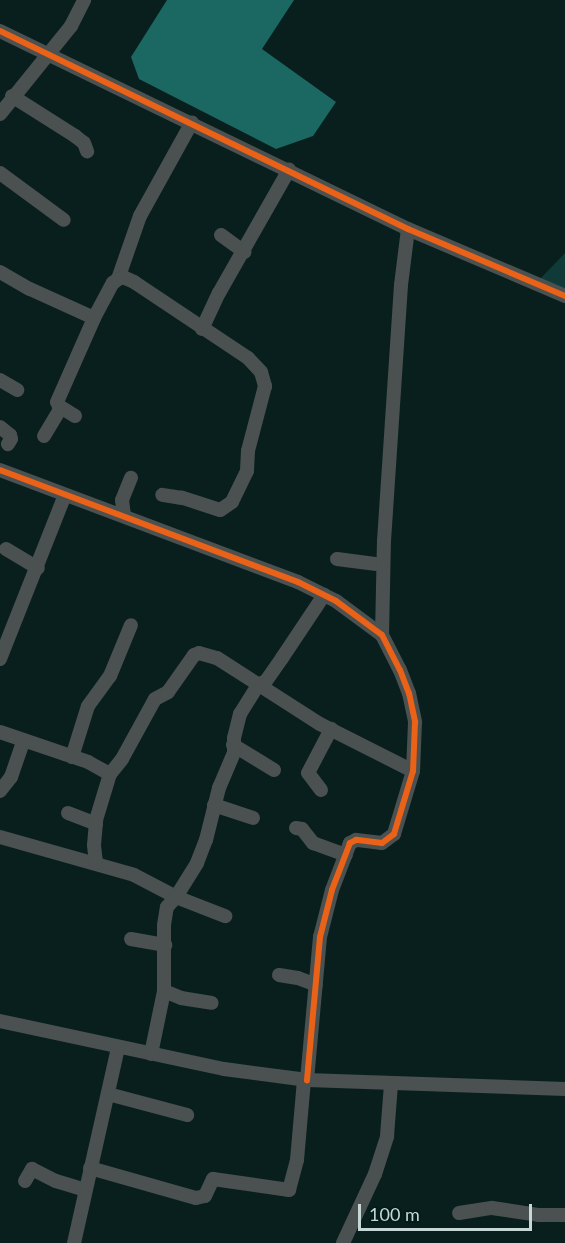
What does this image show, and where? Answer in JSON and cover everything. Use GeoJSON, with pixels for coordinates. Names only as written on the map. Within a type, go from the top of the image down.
{"type":"FeatureCollection","features":[{"type":"Feature","properties":{"kind":"street"},"geometry":{"type":"LineString","coordinates":[[0,114],[12,96],[71,26],[84,0]]}},
{"type":"Feature","properties":{"kind":"street"},"geometry":{"type":"LineString","coordinates":[[0,31],[408,228],[565,296]]}},
{"type":"Feature","properties":{"kind":"street"},"geometry":{"type":"LineString","coordinates":[[12,96],[75,136],[84,143],[87,151]]}},
{"type":"Feature","properties":{"kind":"street"},"geometry":{"type":"LineString","coordinates":[[118,279],[140,216],[192,122]]}},
{"type":"Feature","properties":{"kind":"street"},"geometry":{"type":"LineString","coordinates":[[202,329],[219,293],[289,170]]}},
{"type":"Feature","properties":{"kind":"street"},"geometry":{"type":"LineString","coordinates":[[0,173],[64,220]]}},
{"type":"Feature","properties":{"kind":"street"},"geometry":{"type":"LineString","coordinates":[[382,635],[383,565],[401,285],[408,228]]}},
{"type":"Feature","properties":{"kind":"street"},"geometry":{"type":"LineString","coordinates":[[221,235],[244,252]]}},
{"type":"Feature","properties":{"kind":"street"},"geometry":{"type":"LineString","coordinates":[[0,272],[30,289],[94,318]]}},
{"type":"Feature","properties":{"kind":"street"},"geometry":{"type":"LineString","coordinates":[[75,416],[61,408],[57,402],[94,318],[113,283],[118,279],[123,278],[134,282],[248,358],[261,372],[265,386],[248,451],[246,471],[232,502],[220,510],[182,498],[162,495]]}},
{"type":"Feature","properties":{"kind":"street"},"geometry":{"type":"LineString","coordinates":[[0,380],[17,390]]}},
{"type":"Feature","properties":{"kind":"street"},"geometry":{"type":"LineString","coordinates":[[44,436],[61,408]]}},
{"type":"Feature","properties":{"kind":"street"},"geometry":{"type":"LineString","coordinates":[[0,427],[10,435],[11,440],[8,444]]}},
{"type":"Feature","properties":{"kind":"street"},"geometry":{"type":"LineString","coordinates":[[0,470],[324,595],[358,614],[382,635],[410,693],[416,735],[413,771],[394,834],[382,843],[353,840],[324,916],[297,1160],[289,1190],[213,1179],[205,1196],[196,1198],[90,1168]]}},
{"type":"Feature","properties":{"kind":"street"},"geometry":{"type":"LineString","coordinates":[[124,516],[122,500],[131,478]]}},
{"type":"Feature","properties":{"kind":"street"},"geometry":{"type":"LineString","coordinates":[[0,659],[65,495]]}},
{"type":"Feature","properties":{"kind":"street"},"geometry":{"type":"LineString","coordinates":[[6,549],[38,568]]}},
{"type":"Feature","properties":{"kind":"street"},"geometry":{"type":"LineString","coordinates":[[336,560],[383,565]]}},
{"type":"Feature","properties":{"kind":"street"},"geometry":{"type":"LineString","coordinates":[[151,1054],[164,991],[166,910],[200,855],[214,805],[234,752],[233,745],[240,714],[258,686],[266,681],[324,595]]}},
{"type":"Feature","properties":{"kind":"street"},"geometry":{"type":"LineString","coordinates":[[72,757],[88,706],[110,676],[131,625]]}},
{"type":"Feature","properties":{"kind":"street"},"geometry":{"type":"LineString","coordinates":[[96,862],[94,845],[96,824],[110,774],[122,759],[155,699],[168,692],[194,655],[199,653],[212,656],[331,729],[413,771]]}},
{"type":"Feature","properties":{"kind":"street"},"geometry":{"type":"LineString","coordinates":[[321,790],[308,773],[331,729]]}},
{"type":"Feature","properties":{"kind":"street"},"geometry":{"type":"LineString","coordinates":[[0,732],[72,757],[110,774]]}},
{"type":"Feature","properties":{"kind":"street"},"geometry":{"type":"LineString","coordinates":[[0,791],[11,777],[24,740]]}},
{"type":"Feature","properties":{"kind":"street"},"geometry":{"type":"LineString","coordinates":[[233,745],[274,770]]}},
{"type":"Feature","properties":{"kind":"street"},"geometry":{"type":"LineString","coordinates":[[214,805],[253,818]]}},
{"type":"Feature","properties":{"kind":"street"},"geometry":{"type":"LineString","coordinates":[[68,813],[96,824]]}},
{"type":"Feature","properties":{"kind":"street"},"geometry":{"type":"LineString","coordinates":[[296,828],[302,829],[313,843],[346,855]]}},
{"type":"Feature","properties":{"kind":"street"},"geometry":{"type":"LineString","coordinates":[[0,837],[68,858],[96,862],[134,875],[176,897],[225,916]]}},
{"type":"Feature","properties":{"kind":"street"},"geometry":{"type":"LineString","coordinates":[[131,939],[165,945]]}},
{"type":"Feature","properties":{"kind":"street"},"geometry":{"type":"LineString","coordinates":[[279,975],[298,978],[316,985]]}},
{"type":"Feature","properties":{"kind":"street"},"geometry":{"type":"LineString","coordinates":[[164,991],[181,998],[212,1003]]}},
{"type":"Feature","properties":{"kind":"street"},"geometry":{"type":"LineString","coordinates":[[0,1021],[151,1054],[306,1080],[565,1089]]}},
{"type":"Feature","properties":{"kind":"street"},"geometry":{"type":"LineString","coordinates":[[74,1243],[118,1047]]}},
{"type":"Feature","properties":{"kind":"street"},"geometry":{"type":"LineString","coordinates":[[342,1243],[375,1174],[387,1136],[391,1084]]}},
{"type":"Feature","properties":{"kind":"street"},"geometry":{"type":"LineString","coordinates":[[108,1094],[187,1115]]}},
{"type":"Feature","properties":{"kind":"street"},"geometry":{"type":"LineString","coordinates":[[25,1180],[33,1169],[56,1181],[85,1190]]}},
{"type":"Feature","properties":{"kind":"street"},"geometry":{"type":"LineString","coordinates":[[459,1213],[484,1208],[539,1215],[565,1215]]}},
{"type":"Feature","properties":{"kind":"shaded area"},"geometry":{"type":"Polygon","coordinates":[[[167,0],[294,0],[262,49],[336,102],[313,136],[276,149],[139,79],[131,57],[167,0]]]}},
{"type":"Feature","properties":{"kind":"shaded area"},"geometry":{"type":"Polygon","coordinates":[[[565,253],[565,290],[540,279],[565,253]]]}},
{"type":"Feature","properties":{"kind":"cycle path"},"geometry":{"type":"LineString","coordinates":[[0,31],[408,229],[565,296]]}},
{"type":"Feature","properties":{"kind":"cycle path"},"geometry":{"type":"LineString","coordinates":[[0,470],[298,582],[336,601],[382,635],[400,670],[409,693],[415,722],[413,771],[394,834],[382,843],[356,840],[350,843],[332,890],[320,937],[307,1080]]}}]}
